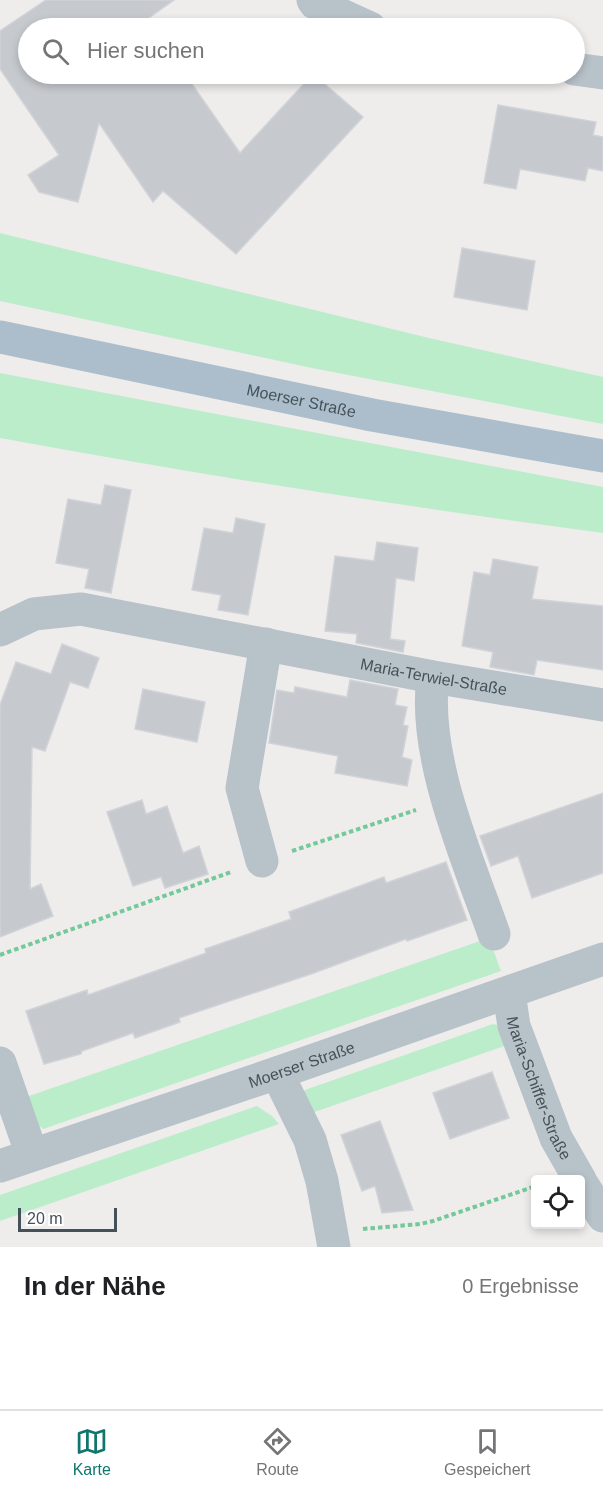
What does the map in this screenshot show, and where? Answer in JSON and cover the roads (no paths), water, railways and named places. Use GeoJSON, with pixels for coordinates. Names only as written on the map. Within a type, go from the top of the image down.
{"type":"FeatureCollection","features":[{"type":"Feature","properties":{"kind":"main road","name":"Moerser Straße"},"geometry":{"type":"LineString","coordinates":[[0,337],[372,415],[603,456]]}},
{"type":"Feature","properties":{"kind":"street"},"geometry":{"type":"LineString","coordinates":[[313,0],[348,18]]}},
{"type":"Feature","properties":{"kind":"street"},"geometry":{"type":"LineString","coordinates":[[585,71],[603,73]]}},
{"type":"Feature","properties":{"kind":"street","name":"Maria-Terwiel-Straße"},"geometry":{"type":"LineString","coordinates":[[0,630],[34,614],[81,609],[433,677],[603,705]]}},
{"type":"Feature","properties":{"kind":"street"},"geometry":{"type":"LineString","coordinates":[[262,861],[242,788],[266,644]]}},
{"type":"Feature","properties":{"kind":"street"},"geometry":{"type":"LineString","coordinates":[[433,677],[431,691],[433,729],[447,800],[494,934]]}},
{"type":"Feature","properties":{"kind":"street","name":"Moerser Straße"},"geometry":{"type":"LineString","coordinates":[[0,1166],[603,960]]}},
{"type":"Feature","properties":{"kind":"street","name":"Maria-Schiffer-Straße"},"geometry":{"type":"LineString","coordinates":[[509,993],[514,1026],[555,1138],[577,1175]]}},
{"type":"Feature","properties":{"kind":"street"},"geometry":{"type":"LineString","coordinates":[[0,1063],[32,1155]]}},
{"type":"Feature","properties":{"kind":"street"},"geometry":{"type":"LineString","coordinates":[[277,1073],[310,1140],[322,1181],[334,1239]]}},
{"type":"Feature","properties":{"kind":"street","name":"Maria-Schiffer-Straße"},"geometry":{"type":"LineString","coordinates":[[585,1188],[603,1216]]}}]}
